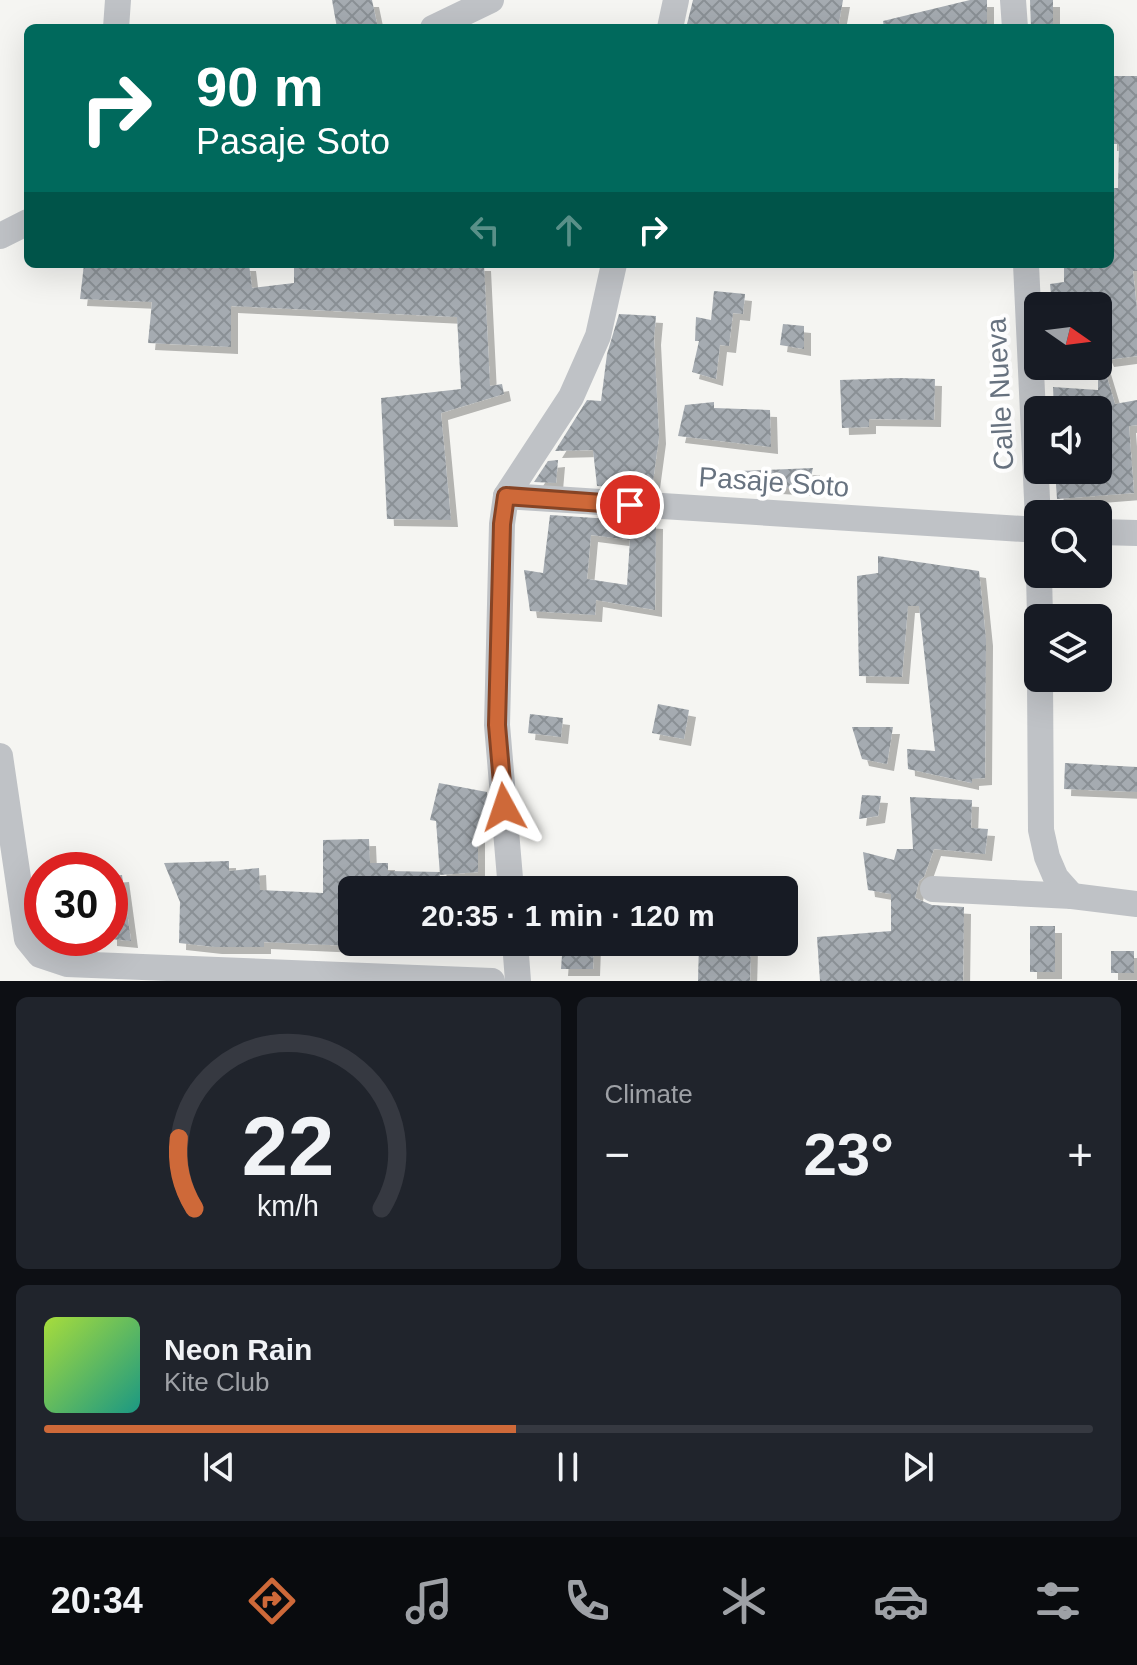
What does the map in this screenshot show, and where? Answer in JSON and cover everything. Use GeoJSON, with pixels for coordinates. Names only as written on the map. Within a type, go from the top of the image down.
{"type":"FeatureCollection","features":[{"type":"Feature","properties":{"kind":"street"},"geometry":{"type":"LineString","coordinates":[[116,24],[118,0]]}},
{"type":"Feature","properties":{"kind":"street"},"geometry":{"type":"LineString","coordinates":[[441,24],[491,0]]}},
{"type":"Feature","properties":{"kind":"street"},"geometry":{"type":"LineString","coordinates":[[671,24],[676,0]]}},
{"type":"Feature","properties":{"kind":"street"},"geometry":{"type":"LineString","coordinates":[[1013,0],[1015,24]]}},
{"type":"Feature","properties":{"kind":"street"},"geometry":{"type":"LineString","coordinates":[[0,236],[24,224]]}},
{"type":"Feature","properties":{"kind":"street"},"geometry":{"type":"LineString","coordinates":[[510,876],[497,725],[502,524],[506,496],[571,397],[598,336],[613,268]]}},
{"type":"Feature","properties":{"kind":"street","name":"Calle Nueva"},"geometry":{"type":"LineString","coordinates":[[1026,268],[1037,500]]}},
{"type":"Feature","properties":{"kind":"street","name":"Pasaje Soto"},"geometry":{"type":"LineString","coordinates":[[506,496],[1024,529]]}},
{"type":"Feature","properties":{"kind":"street"},"geometry":{"type":"LineString","coordinates":[[1112,532],[1137,533]]}},
{"type":"Feature","properties":{"kind":"street"},"geometry":{"type":"LineString","coordinates":[[1040,692],[1041,830],[1056,878],[1072,896]]}},
{"type":"Feature","properties":{"kind":"street"},"geometry":{"type":"LineString","coordinates":[[0,756],[8,870],[27,939],[40,955],[67,964],[492,981]]}},
{"type":"Feature","properties":{"kind":"street"},"geometry":{"type":"LineString","coordinates":[[933,889],[1072,896],[1137,904]]}},
{"type":"Feature","properties":{"kind":"street"},"geometry":{"type":"LineString","coordinates":[[516,956],[518,981]]}},
{"type":"Feature","properties":{"kind":"building"},"geometry":{"type":"Polygon","coordinates":[[[332,0],[372,0],[377,24],[336,24],[332,0]]]}},
{"type":"Feature","properties":{"kind":"building"},"geometry":{"type":"Polygon","coordinates":[[[693,0],[843,0],[839,24],[687,24],[693,0]]]}},
{"type":"Feature","properties":{"kind":"building"},"geometry":{"type":"Polygon","coordinates":[[[970,0],[987,0],[987,24],[883,24],[883,21],[970,0]]]}},
{"type":"Feature","properties":{"kind":"building"},"geometry":{"type":"Polygon","coordinates":[[[1030,0],[1053,0],[1053,24],[1031,24],[1030,0]]]}},
{"type":"Feature","properties":{"kind":"building"},"geometry":{"type":"Polygon","coordinates":[[[1114,76],[1137,76],[1137,271],[1133,271],[1137,356],[1112,359],[1112,292],[1051,292],[1050,284],[1064,282],[1064,268],[1114,268],[1114,188],[1118,188],[1119,144],[1114,144],[1114,76]]]}},
{"type":"Feature","properties":{"kind":"building"},"geometry":{"type":"Polygon","coordinates":[[[84,268],[250,268],[252,288],[294,283],[294,268],[484,268],[490,386],[502,384],[504,394],[441,413],[451,520],[387,519],[381,398],[461,389],[457,317],[231,306],[231,347],[148,343],[152,302],[80,299],[84,268]]]}},
{"type":"Feature","properties":{"kind":"building"},"geometry":{"type":"Polygon","coordinates":[[[714,291],[745,294],[743,314],[733,313],[729,346],[720,345],[716,379],[692,372],[699,341],[695,341],[696,317],[711,320],[714,291]]]}},
{"type":"Feature","properties":{"kind":"building"},"geometry":{"type":"Polygon","coordinates":[[[619,314],[656,316],[654,338],[659,437],[652,489],[597,486],[593,450],[555,451],[587,400],[601,401],[607,354],[619,314]]]}},
{"type":"Feature","properties":{"kind":"building"},"geometry":{"type":"Polygon","coordinates":[[[783,324],[804,326],[804,349],[780,345],[783,324]]]}},
{"type":"Feature","properties":{"kind":"building"},"geometry":{"type":"Polygon","coordinates":[[[935,379],[934,420],[869,419],[869,427],[842,428],[840,380],[935,379]]]}},
{"type":"Feature","properties":{"kind":"building"},"geometry":{"type":"Polygon","coordinates":[[[1098,380],[1108,380],[1115,404],[1137,400],[1137,425],[1129,426],[1134,493],[1057,499],[1056,484],[1112,484],[1112,396],[1053,396],[1053,387],[1098,390],[1098,380]]]}},
{"type":"Feature","properties":{"kind":"building"},"geometry":{"type":"Polygon","coordinates":[[[714,402],[714,408],[770,410],[771,447],[678,436],[685,405],[714,402]]]}},
{"type":"Feature","properties":{"kind":"building"},"geometry":{"type":"Polygon","coordinates":[[[558,460],[556,483],[534,482],[548,461],[558,460]]]}},
{"type":"Feature","properties":{"kind":"building"},"geometry":{"type":"Polygon","coordinates":[[[813,468],[808,489],[741,485],[741,471],[813,468]]]}},
{"type":"Feature","properties":{"kind":"building"},"geometry":{"type":"Polygon","coordinates":[[[550,515],[656,522],[655,610],[596,600],[595,615],[530,611],[524,570],[543,573],[550,515]],[[591,535],[587,579],[627,585],[630,540],[591,535]]]}},
{"type":"Feature","properties":{"kind":"building"},"geometry":{"type":"Polygon","coordinates":[[[878,556],[979,571],[986,639],[985,778],[972,779],[972,783],[908,769],[907,749],[935,751],[919,606],[908,606],[902,677],[859,676],[857,576],[878,573],[878,556]]]}},
{"type":"Feature","properties":{"kind":"building"},"geometry":{"type":"Polygon","coordinates":[[[658,704],[689,710],[684,739],[652,733],[658,704]]]}},
{"type":"Feature","properties":{"kind":"building"},"geometry":{"type":"Polygon","coordinates":[[[530,714],[563,718],[561,737],[528,733],[530,714]]]}},
{"type":"Feature","properties":{"kind":"building"},"geometry":{"type":"Polygon","coordinates":[[[852,727],[893,727],[887,764],[862,759],[852,727]]]}},
{"type":"Feature","properties":{"kind":"building"},"geometry":{"type":"Polygon","coordinates":[[[1065,763],[1137,767],[1137,792],[1064,789],[1065,763]]]}},
{"type":"Feature","properties":{"kind":"building"},"geometry":{"type":"Polygon","coordinates":[[[439,783],[487,792],[489,821],[478,821],[478,872],[440,875],[436,821],[430,820],[439,783]]]}},
{"type":"Feature","properties":{"kind":"building"},"geometry":{"type":"Polygon","coordinates":[[[862,795],[881,796],[878,816],[859,819],[862,795]]]}},
{"type":"Feature","properties":{"kind":"building"},"geometry":{"type":"Polygon","coordinates":[[[910,797],[972,800],[971,828],[988,829],[985,854],[934,849],[924,877],[919,881],[915,898],[932,905],[964,907],[963,981],[820,981],[817,937],[891,931],[891,894],[868,890],[863,852],[894,860],[897,849],[913,849],[910,797]]]}},
{"type":"Feature","properties":{"kind":"building"},"geometry":{"type":"Polygon","coordinates":[[[369,839],[370,863],[388,863],[388,871],[440,872],[440,876],[338,876],[338,945],[264,942],[264,947],[215,947],[179,943],[180,902],[164,863],[229,861],[229,871],[259,868],[260,890],[323,893],[323,840],[369,839]]]}},
{"type":"Feature","properties":{"kind":"building"},"geometry":{"type":"Polygon","coordinates":[[[1030,926],[1055,926],[1055,972],[1030,972],[1030,926]]]}},
{"type":"Feature","properties":{"kind":"building"},"geometry":{"type":"Polygon","coordinates":[[[1111,951],[1134,951],[1134,973],[1111,973],[1111,951]]]}},
{"type":"Feature","properties":{"kind":"building"},"geometry":{"type":"Polygon","coordinates":[[[562,956],[593,956],[593,969],[561,969],[562,956]]]}},
{"type":"Feature","properties":{"kind":"building"},"geometry":{"type":"Polygon","coordinates":[[[699,956],[751,956],[750,981],[698,981],[699,956]]]}},
{"type":"Feature","properties":{"kind":"route"},"geometry":{"type":"LineString","coordinates":[[504,807],[497,725],[502,524],[506,496],[630,505]]}}]}
